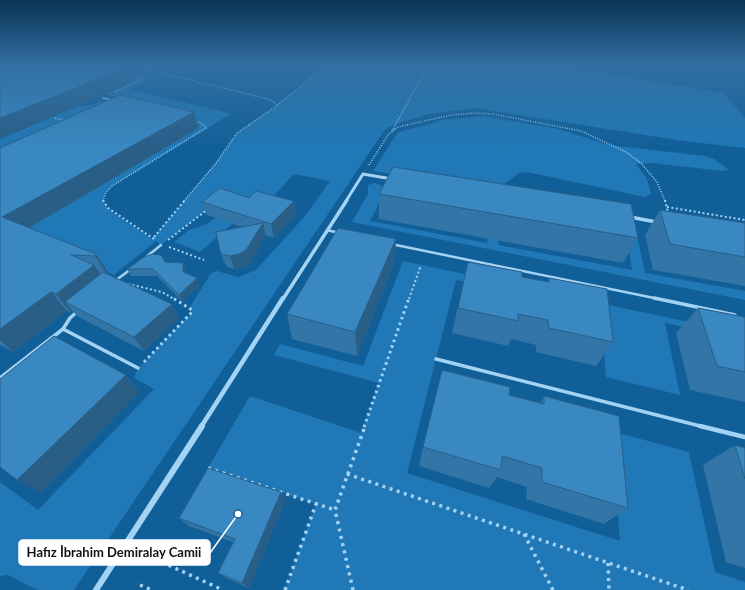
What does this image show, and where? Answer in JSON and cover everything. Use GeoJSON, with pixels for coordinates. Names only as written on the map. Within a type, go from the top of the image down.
{"type":"FeatureCollection","features":[{"type":"Feature","properties":{"kind":"street"},"geometry":{"type":"LineString","coordinates":[[96,590],[363,174],[394,179]]}},
{"type":"Feature","properties":{"kind":"street"},"geometry":{"type":"LineString","coordinates":[[622,216],[669,224]]}},
{"type":"Feature","properties":{"kind":"lane"},"geometry":{"type":"LineString","coordinates":[[103,98],[115,101]]}},
{"type":"Feature","properties":{"kind":"lane"},"geometry":{"type":"LineString","coordinates":[[327,230],[345,234]]}},
{"type":"Feature","properties":{"kind":"lane"},"geometry":{"type":"LineString","coordinates":[[383,242],[737,315]]}},
{"type":"Feature","properties":{"kind":"lane"},"geometry":{"type":"LineString","coordinates":[[144,258],[161,245]]}},
{"type":"Feature","properties":{"kind":"lane"},"geometry":{"type":"LineString","coordinates":[[109,286],[132,268]]}},
{"type":"Feature","properties":{"kind":"lane"},"geometry":{"type":"LineString","coordinates":[[0,378],[63,330],[70,318],[79,309]]}},
{"type":"Feature","properties":{"kind":"lane"},"geometry":{"type":"LineString","coordinates":[[63,330],[138,368]]}},
{"type":"Feature","properties":{"kind":"lane"},"geometry":{"type":"LineString","coordinates":[[436,359],[745,437]]}},
{"type":"Feature","properties":{"kind":"path"},"geometry":{"type":"LineString","coordinates":[[103,98],[117,92]]}},
{"type":"Feature","properties":{"kind":"path"},"geometry":{"type":"LineString","coordinates":[[237,92],[268,99],[278,105]]}},
{"type":"Feature","properties":{"kind":"path"},"geometry":{"type":"LineString","coordinates":[[153,239],[216,163],[237,133],[278,105],[294,92]]}},
{"type":"Feature","properties":{"kind":"path"},"geometry":{"type":"LineString","coordinates":[[363,174],[392,131],[414,92]]}},
{"type":"Feature","properties":{"kind":"path"},"geometry":{"type":"LineString","coordinates":[[392,131],[401,126],[432,118],[475,113],[498,115],[581,131],[616,147],[641,163],[657,182],[667,207],[669,224]]}},
{"type":"Feature","properties":{"kind":"path"},"geometry":{"type":"LineString","coordinates":[[55,118],[70,122]]}},
{"type":"Feature","properties":{"kind":"path"},"geometry":{"type":"LineString","coordinates":[[194,121],[204,125],[206,128],[117,183],[106,191],[103,196],[104,203],[108,208],[161,245],[204,260]]}},
{"type":"Feature","properties":{"kind":"path"},"geometry":{"type":"LineString","coordinates":[[667,207],[745,220]]}},
{"type":"Feature","properties":{"kind":"path"},"geometry":{"type":"LineString","coordinates":[[161,245],[210,208]]}},
{"type":"Feature","properties":{"kind":"path"},"geometry":{"type":"LineString","coordinates":[[353,590],[335,510],[421,265]]}},
{"type":"Feature","properties":{"kind":"path"},"geometry":{"type":"LineString","coordinates":[[115,281],[162,292],[192,310],[192,312],[138,368]]}},
{"type":"Feature","properties":{"kind":"path"},"geometry":{"type":"LineString","coordinates":[[208,468],[335,510]]}},
{"type":"Feature","properties":{"kind":"path"},"geometry":{"type":"LineString","coordinates":[[347,474],[688,590]]}},
{"type":"Feature","properties":{"kind":"path"},"geometry":{"type":"LineString","coordinates":[[285,590],[316,504]]}},
{"type":"Feature","properties":{"kind":"path"},"geometry":{"type":"LineString","coordinates":[[524,534],[553,590]]}},
{"type":"Feature","properties":{"kind":"path"},"geometry":{"type":"LineString","coordinates":[[155,559],[223,590]]}},
{"type":"Feature","properties":{"kind":"path"},"geometry":{"type":"LineString","coordinates":[[608,562],[609,590]]}},
{"type":"Feature","properties":{"kind":"path"},"geometry":{"type":"LineString","coordinates":[[140,585],[152,590]]}},
{"type":"Feature","properties":{"kind":"shaded area"},"geometry":{"type":"Polygon","coordinates":[[[111,92],[140,92],[228,113],[229,115],[114,185],[106,192],[103,200],[108,208],[152,239],[216,163],[237,133],[275,107],[294,92],[715,92],[724,93],[745,118],[745,148],[684,141],[475,108],[429,114],[389,127],[384,131],[74,590],[37,590],[8,575],[0,576],[0,482],[38,510],[154,389],[134,378],[138,368],[192,312],[190,307],[211,273],[217,271],[238,277],[256,270],[305,216],[330,181],[294,174],[269,201],[239,195],[216,203],[161,245],[156,241],[114,275],[17,235],[191,115],[105,94],[111,92]]]}},
{"type":"Feature","properties":{"kind":"shaded area"},"geometry":{"type":"Polygon","coordinates":[[[101,102],[111,103],[0,153],[0,139],[78,106],[86,106],[101,102]]]}},
{"type":"Feature","properties":{"kind":"shaded area"},"geometry":{"type":"Polygon","coordinates":[[[483,116],[558,129],[609,145],[705,156],[714,159],[729,170],[722,171],[653,163],[636,164],[647,179],[651,194],[645,197],[527,172],[519,173],[495,191],[373,171],[399,132],[444,120],[483,116]]]}},
{"type":"Feature","properties":{"kind":"shaded area"},"geometry":{"type":"Polygon","coordinates":[[[375,183],[387,188],[370,221],[487,243],[494,206],[504,207],[498,245],[632,270],[625,227],[636,230],[645,273],[745,291],[745,300],[352,222],[368,194],[368,185],[375,183]]]}},
{"type":"Feature","properties":{"kind":"shaded area"},"geometry":{"type":"Polygon","coordinates":[[[240,200],[256,203],[200,252],[174,242],[189,230],[207,224],[240,200]]]}},
{"type":"Feature","properties":{"kind":"shaded area"},"geometry":{"type":"Polygon","coordinates":[[[403,261],[745,334],[745,340],[665,323],[680,395],[606,377],[601,311],[456,280],[407,473],[620,541],[611,431],[689,452],[715,572],[745,582],[745,590],[285,590],[316,504],[208,468],[250,396],[361,433],[379,383],[274,355],[280,344],[363,366],[403,261]]]}},
{"type":"Feature","properties":{"kind":"building"},"geometry":{"type":"Polygon","coordinates":[[[0,92],[67,92],[0,118],[0,92]]]}},
{"type":"Feature","properties":{"kind":"building"},"geometry":{"type":"Polygon","coordinates":[[[120,95],[194,112],[2,217],[96,254],[95,256],[71,255],[94,265],[56,294],[51,292],[0,329],[0,148],[120,95]]]}},
{"type":"Feature","properties":{"kind":"building"},"geometry":{"type":"Polygon","coordinates":[[[393,167],[631,204],[638,238],[379,194],[393,167]]]}},
{"type":"Feature","properties":{"kind":"building"},"geometry":{"type":"Polygon","coordinates":[[[220,188],[249,198],[256,191],[294,201],[271,224],[202,202],[220,188]]]}},
{"type":"Feature","properties":{"kind":"building"},"geometry":{"type":"Polygon","coordinates":[[[660,210],[745,223],[745,257],[670,244],[660,210]]]}},
{"type":"Feature","properties":{"kind":"building"},"geometry":{"type":"Polygon","coordinates":[[[263,223],[246,250],[239,254],[230,256],[222,254],[216,232],[263,223]]]}},
{"type":"Feature","properties":{"kind":"building"},"geometry":{"type":"Polygon","coordinates":[[[338,228],[396,239],[355,332],[287,314],[338,228]]]}},
{"type":"Feature","properties":{"kind":"building"},"geometry":{"type":"Polygon","coordinates":[[[152,254],[161,255],[165,262],[183,263],[183,272],[197,278],[179,295],[153,269],[127,269],[144,257],[152,254]]]}},
{"type":"Feature","properties":{"kind":"building"},"geometry":{"type":"Polygon","coordinates":[[[468,262],[522,272],[522,277],[549,282],[549,278],[607,289],[613,342],[549,328],[548,320],[518,314],[518,321],[458,308],[468,262]]]}},
{"type":"Feature","properties":{"kind":"building"},"geometry":{"type":"Polygon","coordinates":[[[103,272],[172,304],[134,337],[65,302],[103,272]]]}},
{"type":"Feature","properties":{"kind":"building"},"geometry":{"type":"Polygon","coordinates":[[[698,308],[745,317],[745,372],[717,366],[698,308]]]}},
{"type":"Feature","properties":{"kind":"building"},"geometry":{"type":"Polygon","coordinates":[[[54,336],[126,375],[17,480],[0,467],[0,379],[54,336]]]}},
{"type":"Feature","properties":{"kind":"building"},"geometry":{"type":"Polygon","coordinates":[[[442,370],[510,387],[509,395],[544,404],[544,396],[619,416],[628,508],[542,482],[542,468],[502,456],[501,470],[423,447],[442,370]]]}},
{"type":"Feature","properties":{"kind":"building"},"geometry":{"type":"Polygon","coordinates":[[[735,445],[745,448],[745,479],[735,445]]]}},
{"type":"Feature","properties":{"kind":"building"},"geometry":{"type":"Polygon","coordinates":[[[208,468],[281,492],[242,583],[218,573],[235,539],[179,518],[208,468]]]}},
{"type":"Feature","properties":{"kind":"place","name":"Hafız İbrahim Demiralay Camii"},"geometry":{"type":"Point","coordinates":[238,514]}}]}
